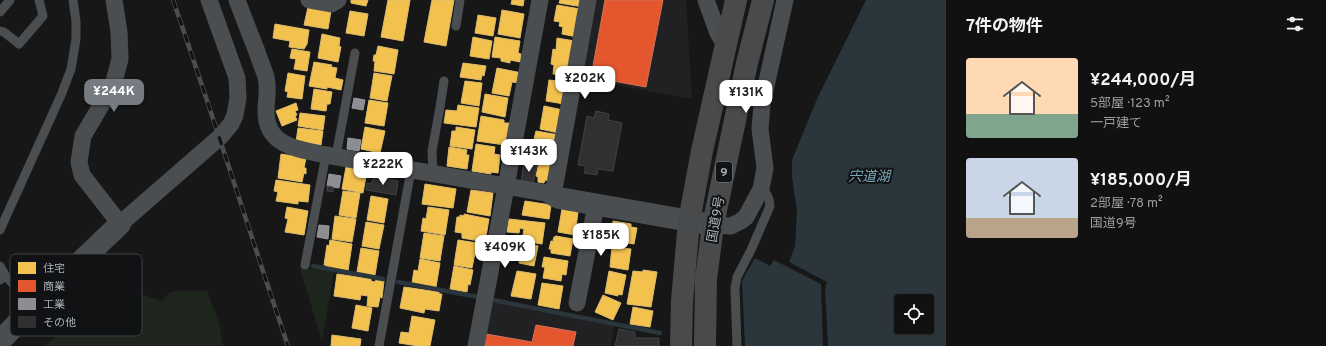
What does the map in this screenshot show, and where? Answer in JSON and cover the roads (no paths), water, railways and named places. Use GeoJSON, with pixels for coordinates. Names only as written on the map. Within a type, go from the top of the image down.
{"type":"FeatureCollection","features":[{"type":"Feature","properties":{"kind":"highway","name":"国道9号"},"geometry":{"type":"LineString","coordinates":[[681,346],[682,301],[689,221],[702,151],[736,0]]}},
{"type":"Feature","properties":{"kind":"highway","name":"国道9号"},"geometry":{"type":"LineString","coordinates":[[704,346],[706,279],[713,225],[747,63],[762,0]]}},
{"type":"Feature","properties":{"kind":"street"},"geometry":{"type":"LineString","coordinates":[[114,0],[119,32],[120,59],[113,85],[83,136],[79,162],[82,176],[120,224]]}},
{"type":"Feature","properties":{"kind":"street"},"geometry":{"type":"LineString","coordinates":[[89,254],[120,224],[224,133],[231,124],[235,115],[238,98],[237,78],[209,0]]}},
{"type":"Feature","properties":{"kind":"street"},"geometry":{"type":"LineString","coordinates":[[237,0],[265,73],[268,91],[266,111],[267,120],[272,132],[278,140],[286,145],[293,148],[331,156],[546,193],[559,198],[596,205],[713,225],[731,226],[746,217],[761,189],[765,168],[760,128],[762,104],[785,0]]}},
{"type":"Feature","properties":{"kind":"street"},"geometry":{"type":"LineString","coordinates":[[309,0],[331,4],[338,0]]}},
{"type":"Feature","properties":{"kind":"street"},"geometry":{"type":"LineString","coordinates":[[476,346],[540,0]]}},
{"type":"Feature","properties":{"kind":"street"},"geometry":{"type":"LineString","coordinates":[[553,195],[588,0]]}},
{"type":"Feature","properties":{"kind":"street"},"geometry":{"type":"LineString","coordinates":[[706,0],[718,34],[725,45]]}},
{"type":"Feature","properties":{"kind":"street"},"geometry":{"type":"LineString","coordinates":[[577,303],[596,205]]}},
{"type":"Feature","properties":{"kind":"street"},"geometry":{"type":"LineString","coordinates":[[0,341],[10,331]]}},
{"type":"Feature","properties":{"kind":"lane"},"geometry":{"type":"LineString","coordinates":[[0,12],[10,0]]}},
{"type":"Feature","properties":{"kind":"lane"},"geometry":{"type":"LineString","coordinates":[[0,31],[4,32],[19,44],[43,16],[39,0]]}},
{"type":"Feature","properties":{"kind":"lane"},"geometry":{"type":"LineString","coordinates":[[0,230],[62,93],[71,69],[76,39],[76,21],[73,0]]}},
{"type":"Feature","properties":{"kind":"lane"},"geometry":{"type":"LineString","coordinates":[[456,26],[460,0]]}},
{"type":"Feature","properties":{"kind":"lane"},"geometry":{"type":"LineString","coordinates":[[305,265],[355,53]]}},
{"type":"Feature","properties":{"kind":"lane"},"geometry":{"type":"LineString","coordinates":[[432,174],[432,150],[444,81]]}},
{"type":"Feature","properties":{"kind":"lane"},"geometry":{"type":"LineString","coordinates":[[379,346],[411,170]]}},
{"type":"Feature","properties":{"kind":"lane"},"geometry":{"type":"LineString","coordinates":[[737,346],[736,282],[739,272],[752,250],[770,206],[768,194],[761,189]]}},
{"type":"Feature","properties":{"kind":"lane"},"geometry":{"type":"LineString","coordinates":[[0,266],[3,277]]}},
{"type":"Feature","properties":{"kind":"water","name":"宍道湖"},"geometry":{"type":"Polygon","coordinates":[[[866,0],[946,0],[946,346],[828,346],[825,289],[827,282],[789,262],[795,246],[797,211],[792,177],[792,160],[817,99],[866,0]]]}},
{"type":"Feature","properties":{"kind":"water"},"geometry":{"type":"Polygon","coordinates":[[[755,258],[770,266],[774,260],[821,284],[823,346],[745,346],[742,281],[755,258]]]}},
{"type":"Feature","properties":{"kind":"waterway"},"geometry":{"type":"LineString","coordinates":[[313,266],[383,279]]}},
{"type":"Feature","properties":{"kind":"waterway"},"geometry":{"type":"LineString","coordinates":[[398,282],[478,297]]}},
{"type":"Feature","properties":{"kind":"waterway"},"geometry":{"type":"LineString","coordinates":[[493,300],[660,333]]}},
{"type":"Feature","properties":{"kind":"railway"},"geometry":{"type":"LineString","coordinates":[[173,0],[288,346]]}}]}
